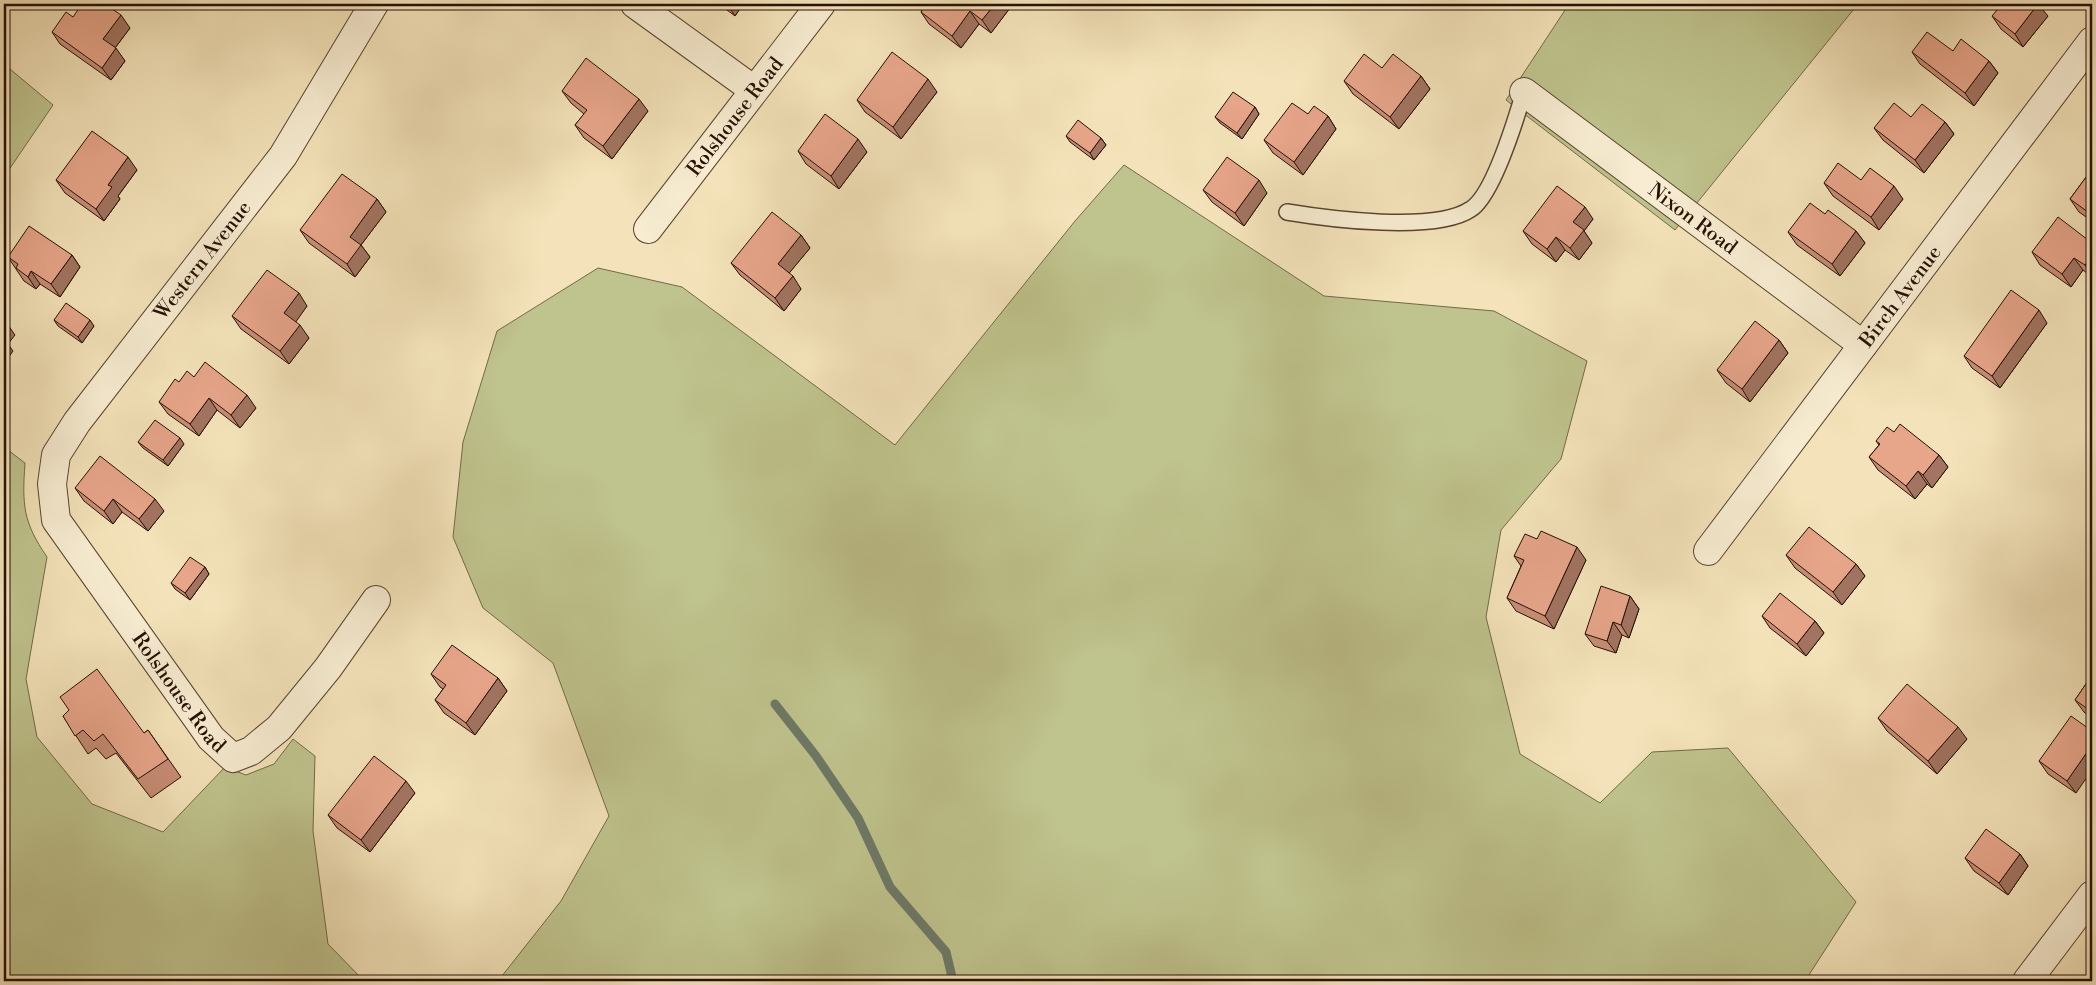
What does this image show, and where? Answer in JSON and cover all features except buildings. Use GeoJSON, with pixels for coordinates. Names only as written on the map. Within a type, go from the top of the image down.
{"type":"FeatureCollection","features":[{"type":"Feature","properties":{"kind":"street","name":"Western Avenue"},"geometry":{"type":"LineString","coordinates":[[56,520],[52,484],[56,455],[77,422],[283,156],[374,4]]}},
{"type":"Feature","properties":{"kind":"street"},"geometry":{"type":"LineString","coordinates":[[635,4],[754,90]]}},
{"type":"Feature","properties":{"kind":"street","name":"Rolshouse Road"},"geometry":{"type":"LineString","coordinates":[[648,228],[820,4]]}},
{"type":"Feature","properties":{"kind":"street","name":"Birch Avenue"},"geometry":{"type":"LineString","coordinates":[[1708,551],[2092,41]]}},
{"type":"Feature","properties":{"kind":"street","name":"Nixon Road"},"geometry":{"type":"LineString","coordinates":[[1524,92],[1863,345]]}},
{"type":"Feature","properties":{"kind":"street","name":"Rolshouse Road"},"geometry":{"type":"LineString","coordinates":[[56,520],[211,738],[233,758],[251,752],[280,728],[328,668],[376,600]]}},
{"type":"Feature","properties":{"kind":"street"},"geometry":{"type":"LineString","coordinates":[[2027,981],[2092,895]]}},
{"type":"Feature","properties":{"kind":"lane"},"geometry":{"type":"LineString","coordinates":[[1287,212],[1354,220],[1421,222],[1454,217],[1473,209],[1493,179],[1513,130],[1524,92]]}},
{"type":"Feature","properties":{"kind":"green space"},"geometry":{"type":"Polygon","coordinates":[[[1569,4],[1858,4],[1675,230],[1506,100],[1569,4]]]}},
{"type":"Feature","properties":{"kind":"green space"},"geometry":{"type":"Polygon","coordinates":[[[4,64],[53,105],[4,177],[4,64]]]}},
{"type":"Feature","properties":{"kind":"green space"},"geometry":{"type":"Polygon","coordinates":[[[1124,165],[1324,296],[1494,311],[1587,361],[1561,459],[1501,530],[1486,617],[1520,754],[1600,803],[1652,752],[1728,748],[1856,902],[1805,981],[498,981],[561,901],[609,816],[553,663],[483,608],[453,537],[463,442],[497,331],[598,268],[682,287],[895,445],[1075,221],[1124,165]]]}},
{"type":"Feature","properties":{"kind":"green space"},"geometry":{"type":"Polygon","coordinates":[[[4,447],[25,463],[24,502],[26,513],[33,533],[47,557],[26,679],[37,737],[92,804],[163,832],[225,767],[246,775],[274,764],[293,739],[315,756],[313,831],[328,944],[364,981],[4,981],[4,447]]]}},
{"type":"Feature","properties":{"kind":"waterway"},"geometry":{"type":"LineString","coordinates":[[775,704],[816,756],[858,818],[890,887],[946,952],[953,981]]}}]}
